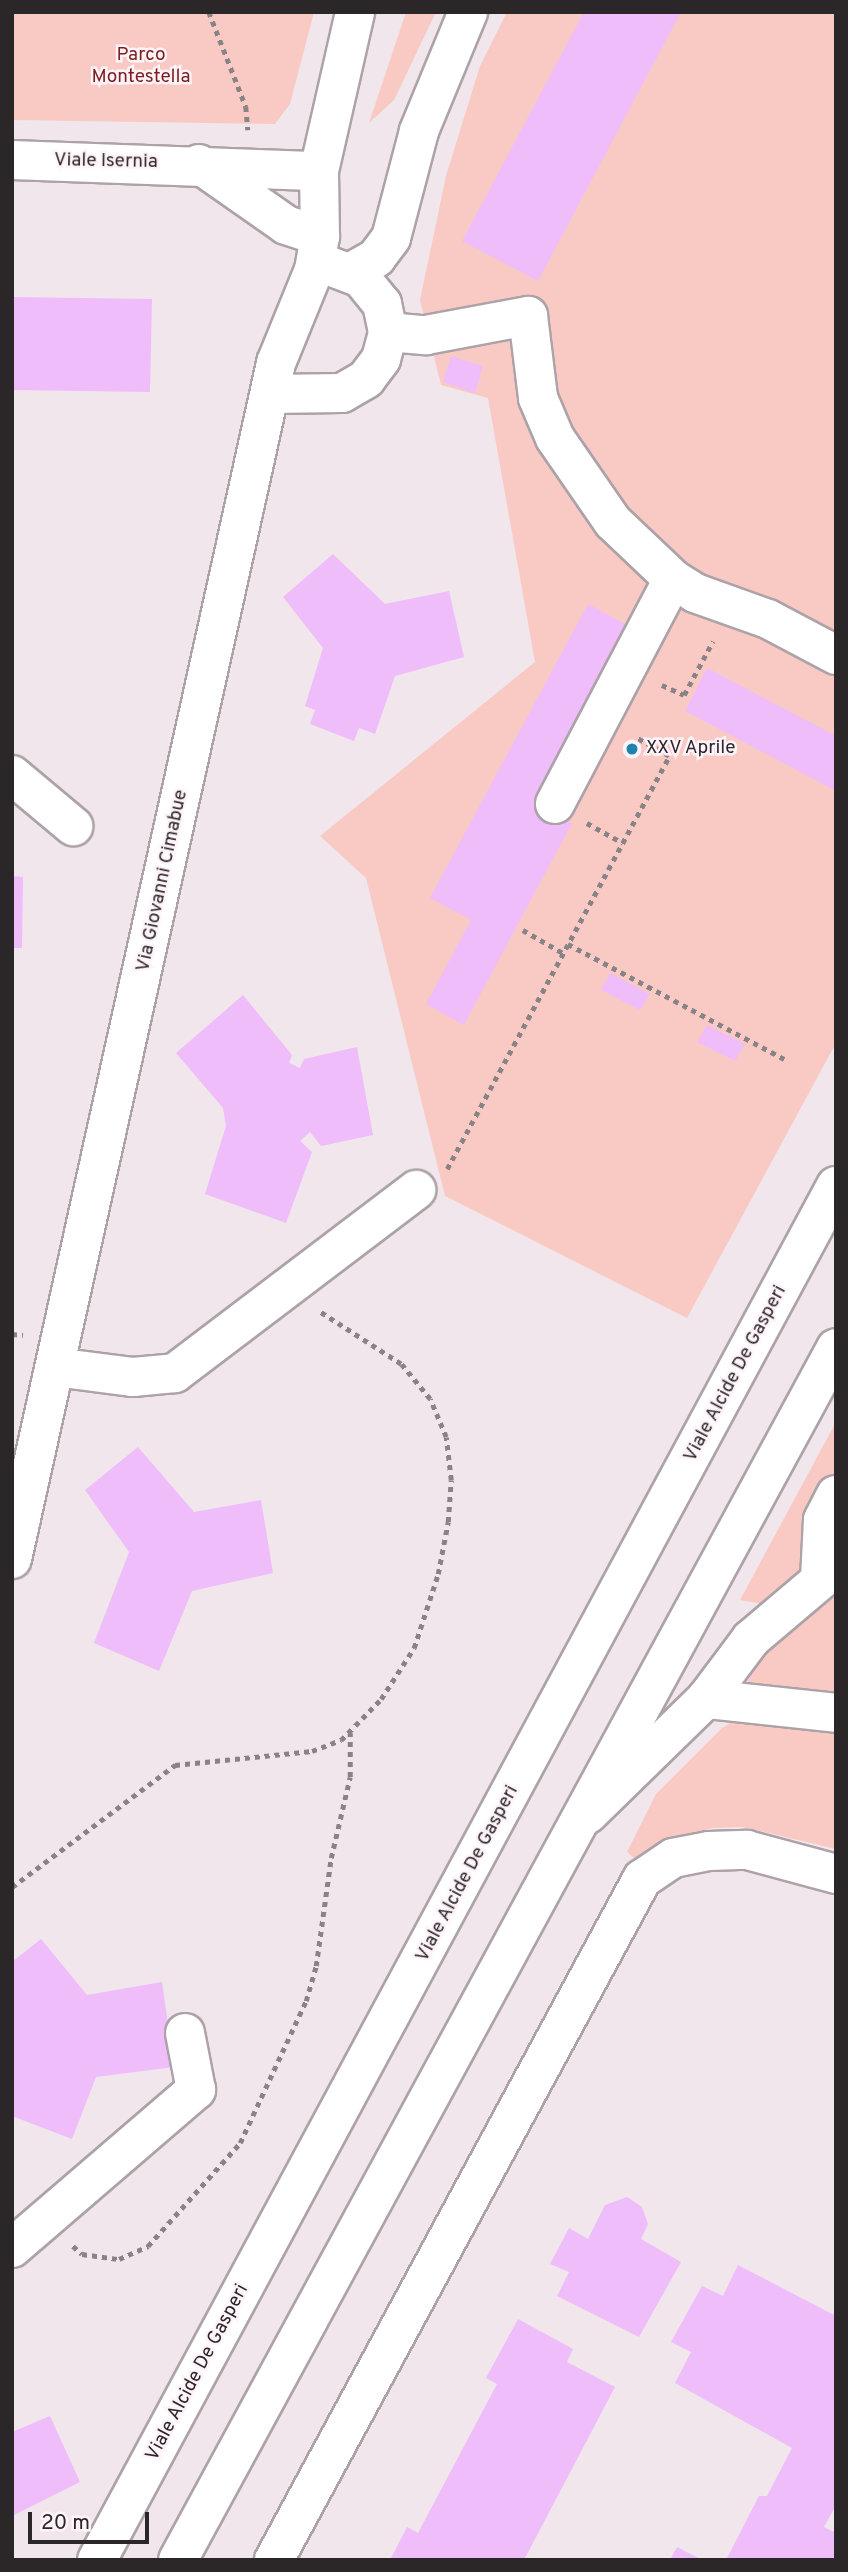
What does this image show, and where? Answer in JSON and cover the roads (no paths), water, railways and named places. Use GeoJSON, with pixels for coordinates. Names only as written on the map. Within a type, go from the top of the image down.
{"type":"FeatureCollection","features":[{"type":"Feature","properties":{"kind":"main road","name":"Via Giovanni Cimabue"},"geometry":{"type":"LineString","coordinates":[[12,1559],[279,351],[329,257],[319,171],[355,12]]}},
{"type":"Feature","properties":{"kind":"main road"},"geometry":{"type":"LineString","coordinates":[[329,257],[376,258],[391,238],[419,131],[468,12]]}},
{"type":"Feature","properties":{"kind":"main road","name":"Viale Isernia"},"geometry":{"type":"LineString","coordinates":[[12,160],[199,164],[319,171]]}},
{"type":"Feature","properties":{"kind":"main road"},"geometry":{"type":"LineString","coordinates":[[199,164],[286,225],[376,294],[388,332],[376,369],[351,390],[323,396],[270,394]]}},
{"type":"Feature","properties":{"kind":"main road"},"geometry":{"type":"LineString","coordinates":[[388,332],[426,334],[528,316],[538,398],[555,438],[613,522],[673,579],[732,608],[768,620],[836,655]]}},
{"type":"Feature","properties":{"kind":"main road"},"geometry":{"type":"LineString","coordinates":[[555,804],[673,579]]}},
{"type":"Feature","properties":{"kind":"main road"},"geometry":{"type":"LineString","coordinates":[[12,775],[73,827]]}},
{"type":"Feature","properties":{"kind":"main road","name":"Viale Alcide De Gasperi"},"geometry":{"type":"LineString","coordinates":[[97,2560],[836,1186]]}},
{"type":"Feature","properties":{"kind":"main road"},"geometry":{"type":"LineString","coordinates":[[55,1367],[133,1377],[175,1373],[416,1190]]}},
{"type":"Feature","properties":{"kind":"main road"},"geometry":{"type":"LineString","coordinates":[[178,2560],[585,1816],[836,1349]]}},
{"type":"Feature","properties":{"kind":"main road"},"geometry":{"type":"LineString","coordinates":[[585,1816],[706,1699],[751,1639],[828,1573],[823,1520],[836,1495]]}},
{"type":"Feature","properties":{"kind":"main road"},"geometry":{"type":"LineString","coordinates":[[706,1699],[836,1713]]}},
{"type":"Feature","properties":{"kind":"main road"},"geometry":{"type":"LineString","coordinates":[[274,2560],[642,1879],[673,1858],[747,1850],[836,1874]]}},
{"type":"Feature","properties":{"kind":"main road"},"geometry":{"type":"LineString","coordinates":[[12,2248],[196,2090],[185,2033]]}},
{"type":"Feature","properties":{"kind":"place","name":"XXV Aprile"},"geometry":{"type":"Point","coordinates":[632,749]}},
{"type":"Feature","properties":{"kind":"park label","name":"Parco Montestella"},"geometry":{"type":"Point","coordinates":[141,67]}}]}
